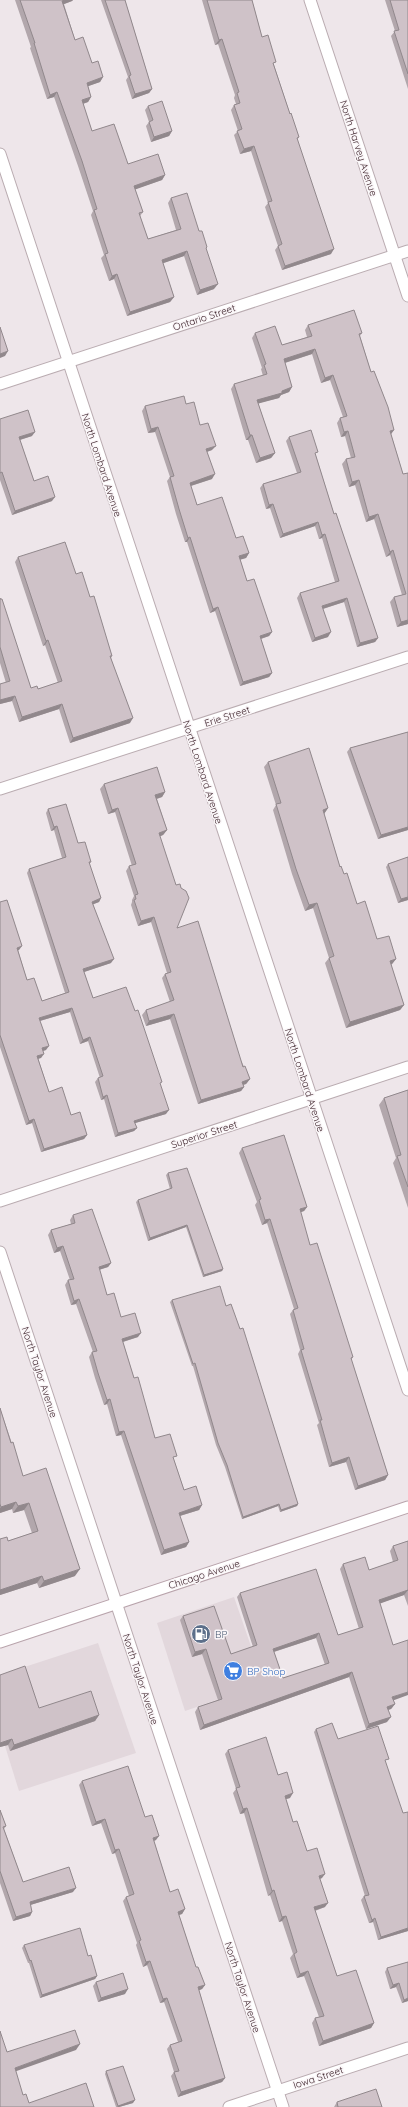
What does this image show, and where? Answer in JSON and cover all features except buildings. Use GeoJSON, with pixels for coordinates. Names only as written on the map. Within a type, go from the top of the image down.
{"type":"FeatureCollection","features":[{"type":"Feature","properties":{"kind":"street","name":"North Harvey Avenue"},"geometry":{"type":"LineString","coordinates":[[310,0],[408,296]]}},
{"type":"Feature","properties":{"kind":"street","name":"North Lombard Avenue"},"geometry":{"type":"LineString","coordinates":[[0,154],[188,728],[408,1390]]}},
{"type":"Feature","properties":{"kind":"street","name":"Ontario Street"},"geometry":{"type":"LineString","coordinates":[[0,384],[408,250]]}},
{"type":"Feature","properties":{"kind":"street","name":"Erie Street"},"geometry":{"type":"LineString","coordinates":[[0,789],[408,657]]}},
{"type":"Feature","properties":{"kind":"street","name":"Superior Street"},"geometry":{"type":"LineString","coordinates":[[0,1201],[408,1067]]}},
{"type":"Feature","properties":{"kind":"street","name":"North Taylor Avenue"},"geometry":{"type":"LineString","coordinates":[[0,1252],[283,2107]]}},
{"type":"Feature","properties":{"kind":"street","name":"Chicago Avenue"},"geometry":{"type":"LineString","coordinates":[[0,1642],[408,1507]]}},
{"type":"Feature","properties":{"kind":"street","name":"Iowa Street"},"geometry":{"type":"LineString","coordinates":[[228,2107],[408,2048]]}},
{"type":"Feature","properties":{"kind":"shaded area"},"geometry":{"type":"Polygon","coordinates":[[[234,1597],[264,1684],[185,1711],[157,1623],[234,1597]]]}},
{"type":"Feature","properties":{"kind":"shaded area"},"geometry":{"type":"Polygon","coordinates":[[[98,1643],[136,1753],[19,1791],[0,1730],[0,1675],[98,1643]]]}},
{"type":"Feature","properties":{"kind":"place","name":"BP"},"geometry":{"type":"Point","coordinates":[201,1634]}},
{"type":"Feature","properties":{"kind":"place","name":"BP Shop"},"geometry":{"type":"Point","coordinates":[233,1671]}}]}
